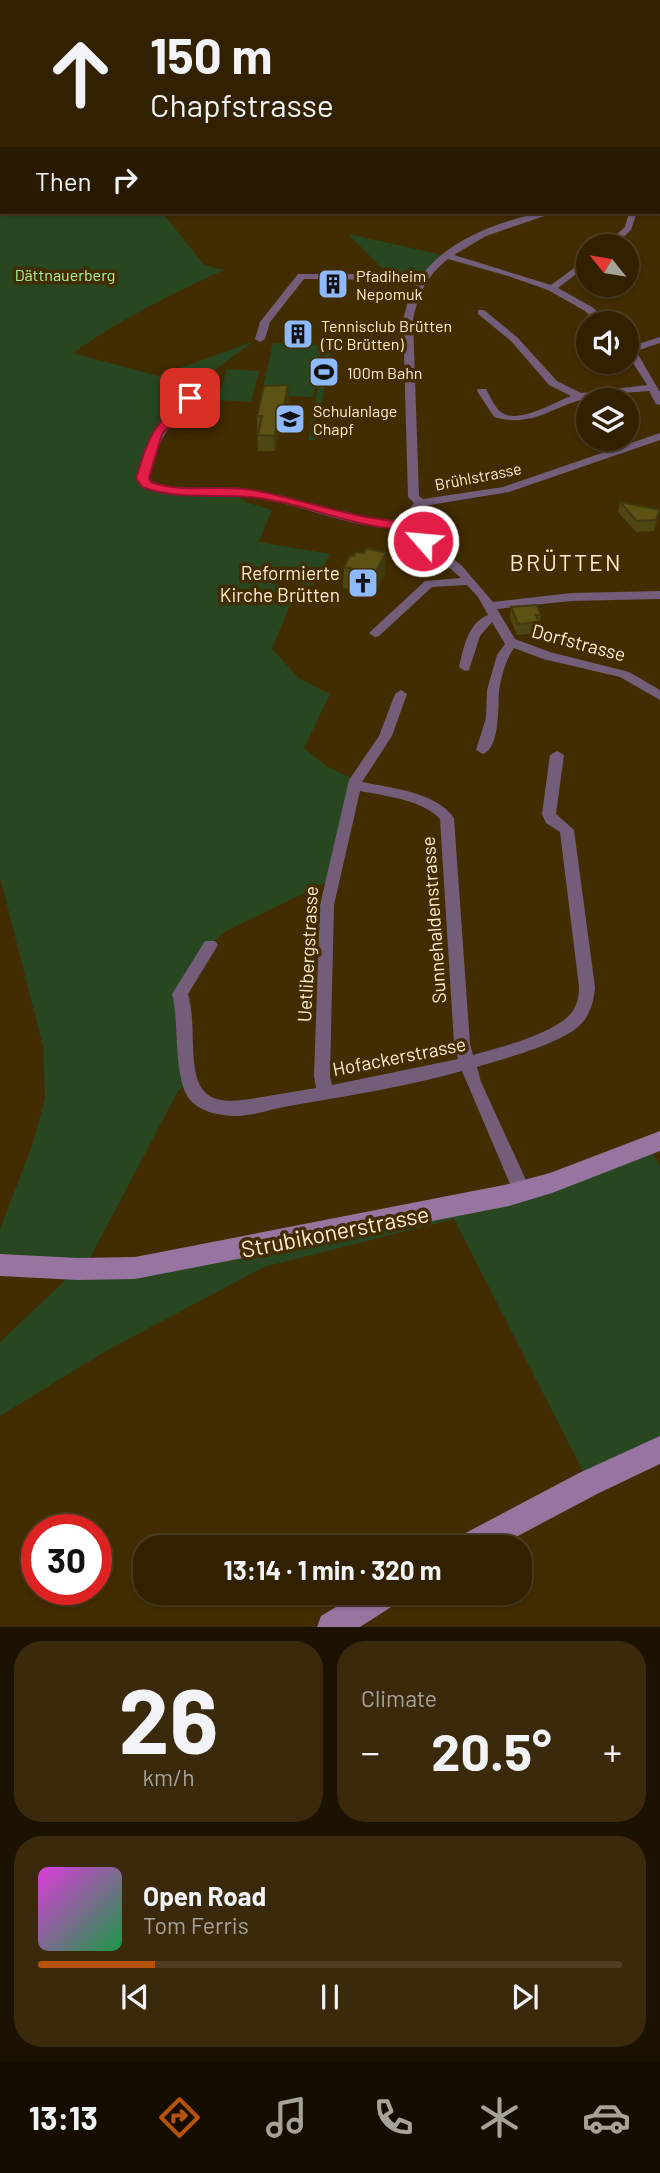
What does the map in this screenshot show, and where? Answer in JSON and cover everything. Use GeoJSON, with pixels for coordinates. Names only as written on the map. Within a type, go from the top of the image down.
{"type":"FeatureCollection","features":[{"type":"Feature","properties":{"kind":"street"},"geometry":{"type":"LineString","coordinates":[[190,398],[156,434],[143,478],[146,484],[166,492],[251,494],[384,525],[412,526],[412,512],[420,503],[414,497],[408,307],[421,282],[447,256],[506,225],[545,214]]}},
{"type":"Feature","properties":{"kind":"street"},"geometry":{"type":"LineString","coordinates":[[622,234],[629,228],[633,214]]}},
{"type":"Feature","properties":{"kind":"street"},"geometry":{"type":"LineString","coordinates":[[447,256],[552,288],[592,311]]}},
{"type":"Feature","properties":{"kind":"street"},"geometry":{"type":"LineString","coordinates":[[552,288],[576,270]]}},
{"type":"Feature","properties":{"kind":"street"},"geometry":{"type":"LineString","coordinates":[[260,339],[268,318],[300,276],[387,277],[421,282]]}},
{"type":"Feature","properties":{"kind":"street"},"geometry":{"type":"LineString","coordinates":[[481,312],[514,339],[553,383],[576,394]]}},
{"type":"Feature","properties":{"kind":"street"},"geometry":{"type":"LineString","coordinates":[[639,345],[660,340]]}},
{"type":"Feature","properties":{"kind":"street"},"geometry":{"type":"LineString","coordinates":[[639,365],[660,402]]}},
{"type":"Feature","properties":{"kind":"street"},"geometry":{"type":"LineString","coordinates":[[639,390],[653,388]]}},
{"type":"Feature","properties":{"kind":"street"},"geometry":{"type":"LineString","coordinates":[[482,391],[498,415],[511,419],[541,413],[576,397]]}},
{"type":"Feature","properties":{"kind":"street","name":"Brühlstrasse"},"geometry":{"type":"LineString","coordinates":[[420,503],[505,490],[660,436]]}},
{"type":"Feature","properties":{"kind":"street","name":"Dorfstrasse"},"geometry":{"type":"LineString","coordinates":[[412,526],[423,541],[471,581],[512,643],[611,668],[640,681],[660,696]]}},
{"type":"Feature","properties":{"kind":"street"},"geometry":{"type":"LineString","coordinates":[[375,633],[429,584],[471,581]]}},
{"type":"Feature","properties":{"kind":"street"},"geometry":{"type":"LineString","coordinates":[[465,667],[478,626],[493,611],[571,597],[660,596]]}},
{"type":"Feature","properties":{"kind":"street"},"geometry":{"type":"LineString","coordinates":[[483,750],[494,718],[493,690],[502,657],[512,643]]}},
{"type":"Feature","properties":{"kind":"street"},"geometry":{"type":"LineString","coordinates":[[355,782],[385,736],[401,694]]}},
{"type":"Feature","properties":{"kind":"street","name":"Hofackerstrasse"},"geometry":{"type":"LineString","coordinates":[[210,945],[180,994],[187,1009],[187,1084],[196,1097],[218,1109],[234,1109],[467,1065],[558,1032],[582,1012],[586,999],[567,830],[551,820],[549,814],[557,755]]}},
{"type":"Feature","properties":{"kind":"street","name":"Sunnehaldenstrasse"},"geometry":{"type":"LineString","coordinates":[[355,782],[423,803],[444,812],[447,818],[462,1044],[467,1065],[522,1191]]}},
{"type":"Feature","properties":{"kind":"street","name":"Uetlibergstrasse"},"geometry":{"type":"LineString","coordinates":[[325,1092],[322,1076],[327,905],[355,782]]}},
{"type":"Feature","properties":{"kind":"street","name":"Strubikonerstrasse"},"geometry":{"type":"LineString","coordinates":[[0,1265],[135,1268],[451,1208],[522,1191],[552,1183],[660,1141]]}},
{"type":"Feature","properties":{"kind":"street"},"geometry":{"type":"LineString","coordinates":[[491,1535],[589,1483],[660,1450]]}},
{"type":"Feature","properties":{"kind":"street"},"geometry":{"type":"LineString","coordinates":[[332,1627],[368,1605]]}},
{"type":"Feature","properties":{"kind":"green space","name":"Dättnauerberg"},"geometry":{"type":"Polygon","coordinates":[[[0,214],[164,214],[204,265],[224,270],[128,318],[73,353],[158,376],[254,341],[216,369],[172,414],[143,478],[155,489],[235,494],[246,502],[272,510],[249,565],[259,542],[330,554],[313,586],[244,575],[278,584],[284,600],[290,605],[272,649],[300,679],[330,694],[304,748],[326,766],[351,778],[331,880],[224,932],[210,945],[180,994],[187,1084],[178,1091],[91,1256],[79,1268],[451,1208],[648,1146],[660,1166],[660,1450],[589,1483],[454,1219],[264,1267],[106,1351],[0,1416],[0,1342],[77,1269],[0,1265],[0,1229],[33,1143],[45,1097],[43,1047],[0,877],[0,214]]]}},
{"type":"Feature","properties":{"kind":"green space"},"geometry":{"type":"Polygon","coordinates":[[[348,234],[447,256],[421,282],[389,275],[348,234]]]}},
{"type":"Feature","properties":{"kind":"green space"},"geometry":{"type":"Polygon","coordinates":[[[273,343],[323,345],[313,397],[261,395],[273,343]]]}},
{"type":"Feature","properties":{"kind":"green space","name":"100m Bahn"},"geometry":{"type":"Polygon","coordinates":[[[325,345],[332,345],[315,440],[308,440],[325,345]]]}},
{"type":"Feature","properties":{"kind":"green space"},"geometry":{"type":"Polygon","coordinates":[[[227,369],[259,371],[251,402],[218,400],[227,369]]]}},
{"type":"Feature","properties":{"kind":"building"},"geometry":{"type":"Polygon","coordinates":[[[288,385],[282,416],[279,416],[274,436],[258,435],[262,416],[257,416],[264,386],[288,385]]]}},
{"type":"Feature","properties":{"kind":"building"},"geometry":{"type":"Polygon","coordinates":[[[620,502],[660,511],[656,520],[637,521],[620,502]]]}},
{"type":"Feature","properties":{"kind":"building"},"geometry":{"type":"Polygon","coordinates":[[[366,548],[386,553],[375,573],[344,567],[350,555],[354,556],[356,552],[364,553],[366,548]]]}},
{"type":"Feature","properties":{"kind":"building"},"geometry":{"type":"Polygon","coordinates":[[[537,605],[541,615],[536,615],[539,622],[518,624],[511,607],[537,605]]]}},
{"type":"Feature","properties":{"kind":"place","name":"Pfadiheim Nepomuk"},"geometry":{"type":"Point","coordinates":[333,284]}},
{"type":"Feature","properties":{"kind":"place","name":"Tennisclub Brütten (TC Brütten)"},"geometry":{"type":"Point","coordinates":[298,334]}},
{"type":"Feature","properties":{"kind":"place","name":"100m Bahn"},"geometry":{"type":"Point","coordinates":[324,372]}},
{"type":"Feature","properties":{"kind":"place","name":"Schulanlage Chapf"},"geometry":{"type":"Point","coordinates":[290,419]}},
{"type":"Feature","properties":{"kind":"place","name":"Reformierte Kirche Brütten"},"geometry":{"type":"Point","coordinates":[363,583]}},
{"type":"Feature","properties":{"kind":"district","name":"BRÜTTEN"},"geometry":{"type":"Point","coordinates":[566,562]}},
{"type":"Feature","properties":{"kind":"route"},"geometry":{"type":"LineString","coordinates":[[190,398],[156,434],[143,478],[146,484],[166,492],[251,494],[384,525],[412,526],[423,541]]}}]}
